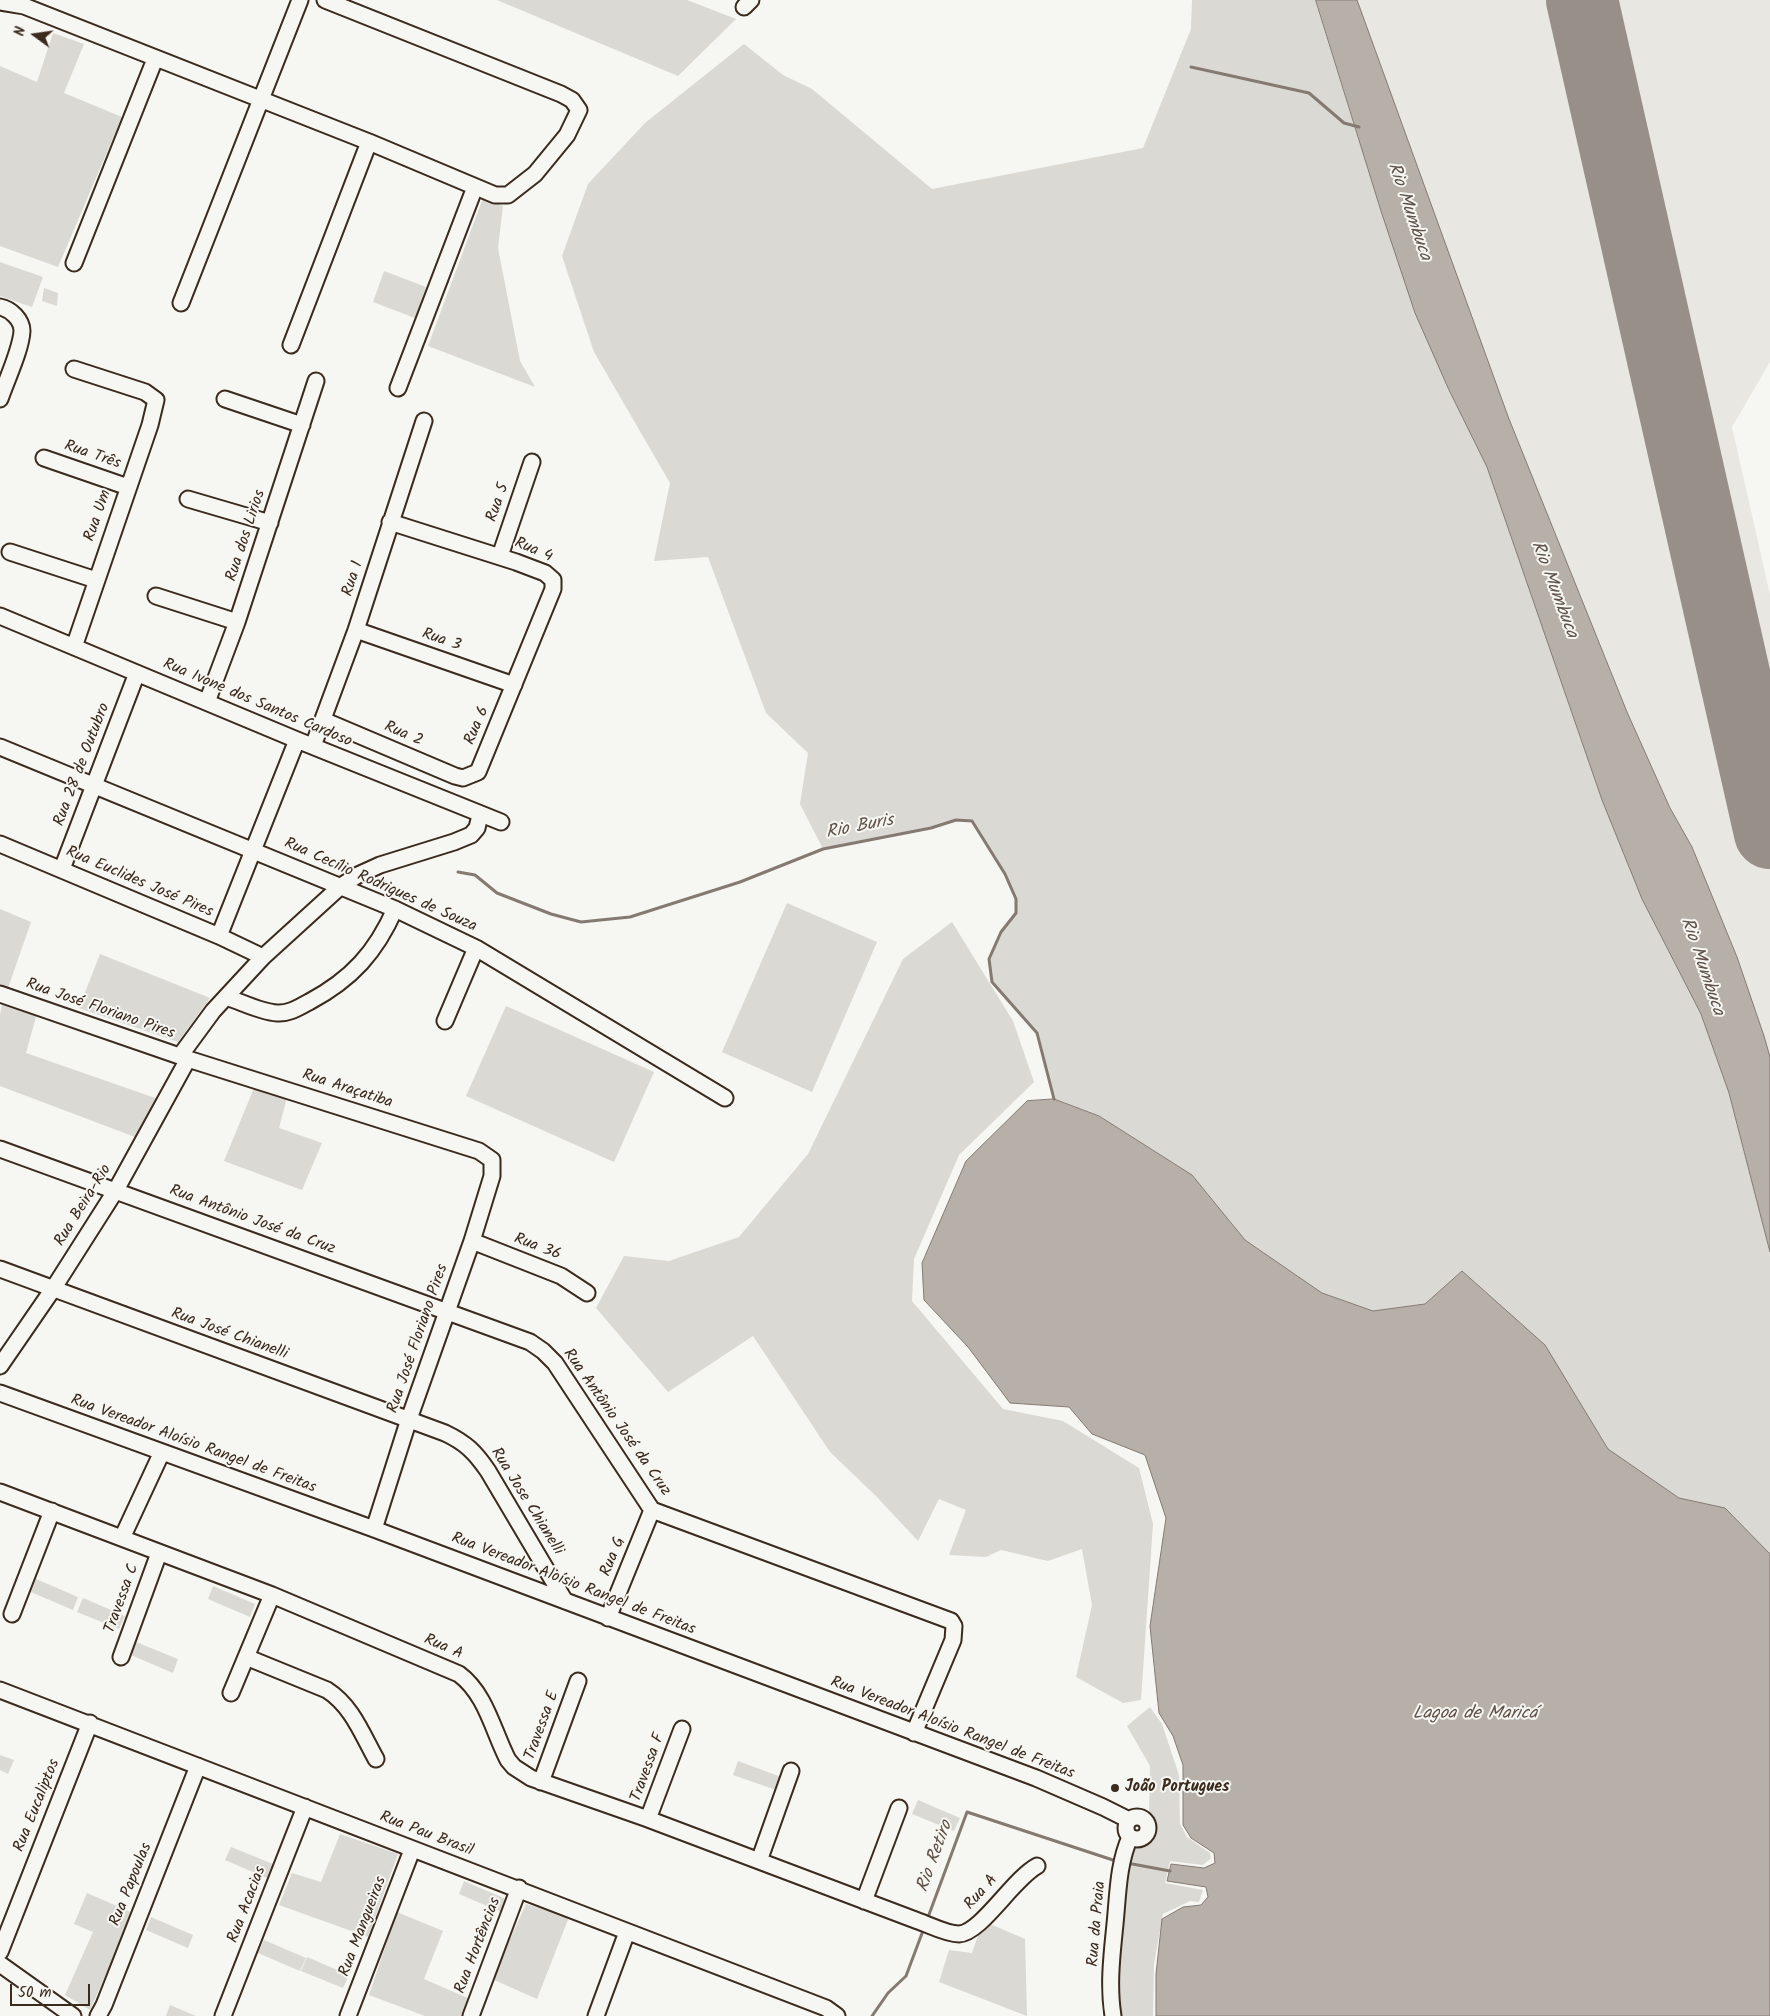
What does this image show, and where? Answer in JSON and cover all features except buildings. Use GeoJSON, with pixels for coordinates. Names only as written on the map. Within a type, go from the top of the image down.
{"type":"FeatureCollection","features":[{"type":"Feature","properties":{"kind":"street"},"geometry":{"type":"LineString","coordinates":[[181,303],[300,0]]}},
{"type":"Feature","properties":{"kind":"street"},"geometry":{"type":"LineString","coordinates":[[0,2],[20,3],[156,59],[369,142],[495,195],[508,195],[535,174],[567,135],[575,121],[579,110],[572,100],[561,94],[325,0]]}},
{"type":"Feature","properties":{"kind":"street"},"geometry":{"type":"LineString","coordinates":[[74,263],[156,59]]}},
{"type":"Feature","properties":{"kind":"street"},"geometry":{"type":"LineString","coordinates":[[291,345],[369,142]]}},
{"type":"Feature","properties":{"kind":"street"},"geometry":{"type":"LineString","coordinates":[[398,388],[475,187]]}},
{"type":"Feature","properties":{"kind":"street"},"geometry":{"type":"LineString","coordinates":[[0,307],[13,313],[20,322],[22,330],[20,342],[0,399]]}},
{"type":"Feature","properties":{"kind":"street","name":"Rua Um"},"geometry":{"type":"LineString","coordinates":[[74,369],[145,392],[154,398],[156,405],[74,646]]}},
{"type":"Feature","properties":{"kind":"street","name":"Rua dos Lirios"},"geometry":{"type":"LineString","coordinates":[[207,702],[237,622],[316,381]]}},
{"type":"Feature","properties":{"kind":"street"},"geometry":{"type":"LineString","coordinates":[[225,399],[302,424]]}},
{"type":"Feature","properties":{"kind":"street","name":"Rua 1"},"geometry":{"type":"LineString","coordinates":[[313,746],[356,630],[424,421]]}},
{"type":"Feature","properties":{"kind":"street","name":"Rua Três"},"geometry":{"type":"LineString","coordinates":[[44,458],[128,487]]}},
{"type":"Feature","properties":{"kind":"street","name":"Rua 5"},"geometry":{"type":"LineString","coordinates":[[500,556],[532,462]]}},
{"type":"Feature","properties":{"kind":"street"},"geometry":{"type":"LineString","coordinates":[[188,499],[270,524]]}},
{"type":"Feature","properties":{"kind":"street","name":"Rua 4"},"geometry":{"type":"LineString","coordinates":[[390,522],[500,556],[545,573],[553,580],[554,585],[514,685]]}},
{"type":"Feature","properties":{"kind":"street"},"geometry":{"type":"LineString","coordinates":[[10,552],[96,580]]}},
{"type":"Feature","properties":{"kind":"street"},"geometry":{"type":"LineString","coordinates":[[156,596],[237,622]]}},
{"type":"Feature","properties":{"kind":"street","name":"Rua Ivone dos Santos Cardoso"},"geometry":{"type":"LineString","coordinates":[[0,616],[480,815],[502,822]]}},
{"type":"Feature","properties":{"kind":"street","name":"Rua 3"},"geometry":{"type":"LineString","coordinates":[[356,630],[514,685]]}},
{"type":"Feature","properties":{"kind":"street","name":"Rua 28 de Outubro"},"geometry":{"type":"LineString","coordinates":[[62,869],[137,673]]}},
{"type":"Feature","properties":{"kind":"street","name":"Rua 6"},"geometry":{"type":"LineString","coordinates":[[471,776],[478,772],[514,685]]}},
{"type":"Feature","properties":{"kind":"street","name":"Rua 2"},"geometry":{"type":"LineString","coordinates":[[323,720],[455,776],[471,776]]}},
{"type":"Feature","properties":{"kind":"street"},"geometry":{"type":"LineString","coordinates":[[219,936],[298,740]]}},
{"type":"Feature","properties":{"kind":"street","name":"Rua Cecílio Rodrigues de Souza"},"geometry":{"type":"LineString","coordinates":[[0,747],[94,787],[395,908],[476,948],[725,1098]]}},
{"type":"Feature","properties":{"kind":"street","name":"Rua Beira-Rio"},"geometry":{"type":"LineString","coordinates":[[0,1366],[53,1289],[116,1190],[193,1036],[226,997],[263,958],[342,886],[358,875],[380,865],[471,835],[477,828],[480,815]]}},
{"type":"Feature","properties":{"kind":"street","name":"Rua Euclides José Pires"},"geometry":{"type":"LineString","coordinates":[[0,844],[219,936],[263,958]]}},
{"type":"Feature","properties":{"kind":"street"},"geometry":{"type":"LineString","coordinates":[[226,997],[277,1013],[294,1010],[313,1000],[347,977],[366,958],[383,934],[395,908]]}},
{"type":"Feature","properties":{"kind":"street"},"geometry":{"type":"LineString","coordinates":[[445,1021],[476,948]]}},
{"type":"Feature","properties":{"kind":"street","name":"Rua José Floriano Pires"},"geometry":{"type":"LineString","coordinates":[[0,994],[184,1057]]}},
{"type":"Feature","properties":{"kind":"street","name":"Rua Araçatiba"},"geometry":{"type":"LineString","coordinates":[[184,1057],[480,1151],[492,1160]]}},
{"type":"Feature","properties":{"kind":"street","name":"Rua Antônio José da Cruz"},"geometry":{"type":"LineString","coordinates":[[0,1149],[530,1342],[555,1363],[652,1510],[951,1621],[954,1626],[953,1640],[914,1733]]}},
{"type":"Feature","properties":{"kind":"street","name":"Rua José Floriano Pires"},"geometry":{"type":"LineString","coordinates":[[374,1529],[409,1420],[472,1241],[494,1168],[492,1160]]}},
{"type":"Feature","properties":{"kind":"street","name":"Rua 36"},"geometry":{"type":"LineString","coordinates":[[472,1241],[561,1276],[586,1293]]}},
{"type":"Feature","properties":{"kind":"street","name":"Rua José Chianelli"},"geometry":{"type":"LineString","coordinates":[[0,1270],[445,1433]]}},
{"type":"Feature","properties":{"kind":"street","name":"Rua Vereador Aloísio Rangel de Freitas"},"geometry":{"type":"LineString","coordinates":[[0,1394],[374,1529],[1074,1794],[1129,1820],[1126,1828],[1130,1837]]}},
{"type":"Feature","properties":{"kind":"street","name":"Rua Jose Chianelli"},"geometry":{"type":"LineString","coordinates":[[445,1433],[463,1442],[475,1452],[488,1470],[565,1601]]}},
{"type":"Feature","properties":{"kind":"street"},"geometry":{"type":"LineString","coordinates":[[122,1538],[162,1452]]}},
{"type":"Feature","properties":{"kind":"street","name":"Rua A"},"geometry":{"type":"LineString","coordinates":[[0,1492],[272,1595],[459,1674],[468,1681],[483,1703],[508,1760],[522,1773],[541,1782],[648,1819],[918,1921],[955,1933],[965,1933],[972,1930],[1021,1876],[1037,1866]]}},
{"type":"Feature","properties":{"kind":"street","name":"Rua G"},"geometry":{"type":"LineString","coordinates":[[608,1618],[652,1510]]}},
{"type":"Feature","properties":{"kind":"street"},"geometry":{"type":"LineString","coordinates":[[12,1614],[52,1511]]}},
{"type":"Feature","properties":{"kind":"street","name":"Travessa C"},"geometry":{"type":"LineString","coordinates":[[121,1657],[159,1553]]}},
{"type":"Feature","properties":{"kind":"street"},"geometry":{"type":"LineString","coordinates":[[231,1693],[272,1595]]}},
{"type":"Feature","properties":{"kind":"street"},"geometry":{"type":"LineString","coordinates":[[246,1657],[327,1690],[339,1698],[348,1708],[376,1759]]}},
{"type":"Feature","properties":{"kind":"street","name":"Travessa E"},"geometry":{"type":"LineString","coordinates":[[541,1782],[578,1681]]}},
{"type":"Feature","properties":{"kind":"street","name":"Rua Pau Brasil"},"geometry":{"type":"LineString","coordinates":[[0,1690],[90,1723],[412,1850],[519,1888],[627,1932],[826,2008],[837,2016]]}},
{"type":"Feature","properties":{"kind":"street","name":"Rua Eucaliptos"},"geometry":{"type":"LineString","coordinates":[[0,1952],[4,1933],[90,1723]]}},
{"type":"Feature","properties":{"kind":"street","name":"Travessa F"},"geometry":{"type":"LineString","coordinates":[[648,1819],[682,1729]]}},
{"type":"Feature","properties":{"kind":"street","name":"Rua Papoulas"},"geometry":{"type":"LineString","coordinates":[[98,2016],[198,1766]]}},
{"type":"Feature","properties":{"kind":"street"},"geometry":{"type":"LineString","coordinates":[[759,1861],[791,1770]]}},
{"type":"Feature","properties":{"kind":"street","name":"Rua Acacias"},"geometry":{"type":"LineString","coordinates":[[223,2016],[305,1807]]}},
{"type":"Feature","properties":{"kind":"street"},"geometry":{"type":"LineString","coordinates":[[864,1901],[899,1808]]}},
{"type":"Feature","properties":{"kind":"street","name":"Rua da Praia"},"geometry":{"type":"LineString","coordinates":[[1113,2016],[1110,2001],[1110,1978],[1120,1869],[1130,1837]]}},
{"type":"Feature","properties":{"kind":"street","name":"Rua Mangueiras"},"geometry":{"type":"LineString","coordinates":[[348,2016],[412,1850]]}},
{"type":"Feature","properties":{"kind":"street","name":"Rua Hortências"},"geometry":{"type":"LineString","coordinates":[[471,2016],[519,1888]]}},
{"type":"Feature","properties":{"kind":"street"},"geometry":{"type":"LineString","coordinates":[[596,2016],[627,1932]]}},
{"type":"Feature","properties":{"kind":"street"},"geometry":{"type":"LineString","coordinates":[[0,1964],[73,2016]]}},
{"type":"Feature","properties":{"kind":"shaded area"},"geometry":{"type":"Polygon","coordinates":[[[497,0],[687,0],[736,19],[678,76],[497,0]]]}},
{"type":"Feature","properties":{"kind":"shaded area"},"geometry":{"type":"Polygon","coordinates":[[[1192,0],[1316,0],[1381,211],[1449,390],[1487,467],[1602,800],[1642,899],[1701,1014],[1729,1093],[1770,1252],[1770,1554],[1725,1509],[1679,1498],[1608,1449],[1545,1346],[1462,1271],[1425,1304],[1373,1311],[1322,1293],[1245,1240],[1192,1175],[1099,1116],[1054,1099],[1037,1033],[992,982],[989,959],[1001,932],[1016,913],[1016,899],[1005,874],[972,821],[956,820],[931,828],[823,849],[800,804],[808,753],[766,713],[708,557],[654,561],[670,483],[594,352],[562,256],[588,184],[645,123],[744,44],[783,75],[812,89],[932,189],[1143,148],[1191,29],[1192,0]]]}},
{"type":"Feature","properties":{"kind":"shaded area"},"geometry":{"type":"Polygon","coordinates":[[[1357,0],[1770,0],[1770,362],[1732,427],[1770,595],[1770,1057],[1737,956],[1692,847],[1670,808],[1627,712],[1509,419],[1357,0]]]}},
{"type":"Feature","properties":{"kind":"shaded area"},"geometry":{"type":"Polygon","coordinates":[[[53,33],[84,44],[64,93],[122,117],[58,267],[0,246],[0,66],[37,82],[53,33]]]}},
{"type":"Feature","properties":{"kind":"shaded area"},"geometry":{"type":"Polygon","coordinates":[[[483,198],[503,206],[498,248],[520,361],[535,387],[428,346],[483,198]]]}},
{"type":"Feature","properties":{"kind":"shaded area"},"geometry":{"type":"Polygon","coordinates":[[[0,262],[43,277],[32,307],[0,296],[0,262]]]}},
{"type":"Feature","properties":{"kind":"shaded area"},"geometry":{"type":"Polygon","coordinates":[[[384,271],[426,287],[415,318],[373,302],[384,271]]]}},
{"type":"Feature","properties":{"kind":"shaded area"},"geometry":{"type":"Polygon","coordinates":[[[44,288],[58,293],[57,306],[42,301],[44,288]]]}},
{"type":"Feature","properties":{"kind":"shaded area"},"geometry":{"type":"Polygon","coordinates":[[[787,903],[877,942],[812,1092],[722,1052],[787,903]]]}},
{"type":"Feature","properties":{"kind":"shaded area"},"geometry":{"type":"Polygon","coordinates":[[[0,909],[31,922],[8,988],[0,985],[0,909]]]}},
{"type":"Feature","properties":{"kind":"shaded area"},"geometry":{"type":"Polygon","coordinates":[[[952,922],[1013,1021],[1034,1082],[959,1155],[914,1259],[912,1301],[1003,1409],[1063,1421],[1139,1468],[1153,1524],[1141,1700],[1123,1703],[1076,1677],[1092,1605],[1082,1549],[1048,1561],[1001,1550],[986,1557],[949,1555],[966,1510],[939,1499],[918,1541],[876,1496],[830,1452],[753,1336],[668,1392],[596,1308],[624,1256],[669,1261],[739,1237],[808,1154],[903,959],[952,922]]]}},
{"type":"Feature","properties":{"kind":"shaded area"},"geometry":{"type":"Polygon","coordinates":[[[100,954],[210,998],[178,1042],[79,1008],[100,954]]]}},
{"type":"Feature","properties":{"kind":"shaded area"},"geometry":{"type":"Polygon","coordinates":[[[2,1004],[37,1013],[26,1053],[158,1099],[135,1137],[0,1086],[0,1015],[2,1004]]]}},
{"type":"Feature","properties":{"kind":"shaded area"},"geometry":{"type":"Polygon","coordinates":[[[506,1006],[654,1072],[614,1162],[466,1096],[506,1006]]]}},
{"type":"Feature","properties":{"kind":"shaded area"},"geometry":{"type":"Polygon","coordinates":[[[254,1088],[287,1097],[279,1128],[322,1143],[302,1190],[224,1161],[254,1088]]]}},
{"type":"Feature","properties":{"kind":"shaded area"},"geometry":{"type":"Polygon","coordinates":[[[36,1579],[78,1597],[73,1610],[31,1592],[36,1579]]]}},
{"type":"Feature","properties":{"kind":"shaded area"},"geometry":{"type":"Polygon","coordinates":[[[213,1586],[255,1604],[250,1617],[208,1599],[213,1586]]]}},
{"type":"Feature","properties":{"kind":"shaded area"},"geometry":{"type":"Polygon","coordinates":[[[83,1598],[125,1616],[119,1629],[77,1612],[83,1598]]]}},
{"type":"Feature","properties":{"kind":"shaded area"},"geometry":{"type":"Polygon","coordinates":[[[136,1642],[178,1659],[173,1673],[131,1655],[136,1642]]]}},
{"type":"Feature","properties":{"kind":"shaded area"},"geometry":{"type":"Polygon","coordinates":[[[1150,1707],[1162,1724],[1179,1775],[1180,1824],[1187,1837],[1210,1853],[1211,1858],[1203,1865],[1170,1861],[1165,1883],[1203,1890],[1199,1902],[1190,1901],[1163,1914],[1154,1964],[1153,2016],[1117,2016],[1114,2000],[1129,1851],[1141,1846],[1152,1835],[1149,1817],[1150,1766],[1127,1726],[1150,1707]]]}},
{"type":"Feature","properties":{"kind":"shaded area"},"geometry":{"type":"Polygon","coordinates":[[[0,1755],[14,1760],[8,1774],[0,1770],[0,1755]]]}},
{"type":"Feature","properties":{"kind":"shaded area"},"geometry":{"type":"Polygon","coordinates":[[[738,1761],[781,1777],[776,1790],[733,1775],[738,1761]]]}},
{"type":"Feature","properties":{"kind":"shaded area"},"geometry":{"type":"Polygon","coordinates":[[[918,1800],[960,1818],[954,1831],[912,1814],[918,1800]]]}},
{"type":"Feature","properties":{"kind":"shaded area"},"geometry":{"type":"Polygon","coordinates":[[[340,1834],[398,1854],[368,1937],[279,1905],[292,1873],[321,1882],[340,1834]]]}},
{"type":"Feature","properties":{"kind":"shaded area"},"geometry":{"type":"Polygon","coordinates":[[[231,1847],[273,1864],[267,1878],[225,1860],[231,1847]]]}},
{"type":"Feature","properties":{"kind":"shaded area"},"geometry":{"type":"Polygon","coordinates":[[[464,1881],[506,1899],[501,1912],[459,1894],[464,1881]]]}},
{"type":"Feature","properties":{"kind":"shaded area"},"geometry":{"type":"Polygon","coordinates":[[[87,1893],[133,1913],[90,2010],[65,1995],[93,1932],[74,1924],[87,1893]]]}},
{"type":"Feature","properties":{"kind":"shaded area"},"geometry":{"type":"Polygon","coordinates":[[[526,1904],[569,1917],[537,1999],[492,1979],[526,1904]]]}},
{"type":"Feature","properties":{"kind":"shaded area"},"geometry":{"type":"Polygon","coordinates":[[[397,1912],[443,1931],[424,1979],[470,1999],[462,2016],[425,2016],[369,1995],[397,1912]]]}},
{"type":"Feature","properties":{"kind":"shaded area"},"geometry":{"type":"Polygon","coordinates":[[[151,1917],[193,1935],[188,1948],[146,1930],[151,1917]]]}},
{"type":"Feature","properties":{"kind":"shaded area"},"geometry":{"type":"Polygon","coordinates":[[[983,1921],[1025,1939],[1027,2016],[939,1982],[949,1950],[972,1953],[983,1921]]]}},
{"type":"Feature","properties":{"kind":"shaded area"},"geometry":{"type":"Polygon","coordinates":[[[264,1940],[306,1958],[300,1971],[258,1953],[264,1940]]]}},
{"type":"Feature","properties":{"kind":"shaded area"},"geometry":{"type":"Polygon","coordinates":[[[307,1957],[349,1975],[343,1988],[301,1971],[307,1957]]]}},
{"type":"Feature","properties":{"kind":"shaded area"},"geometry":{"type":"Polygon","coordinates":[[[170,2005],[196,2016],[166,2016],[170,2005]]]}},
{"type":"Feature","properties":{"kind":"water","name":"Rio Mumbuca"},"geometry":{"type":"Polygon","coordinates":[[[1316,0],[1357,0],[1509,419],[1627,712],[1670,808],[1692,847],[1737,957],[1770,1057],[1770,1252],[1729,1093],[1701,1014],[1642,899],[1602,800],[1487,467],[1449,390],[1415,313],[1381,211],[1316,0]]]}},
{"type":"Feature","properties":{"kind":"water","name":"Lagoa de Maricá"},"geometry":{"type":"Polygon","coordinates":[[[1054,1099],[1099,1116],[1192,1175],[1245,1240],[1322,1293],[1373,1311],[1425,1304],[1462,1271],[1545,1345],[1608,1449],[1679,1498],[1725,1508],[1770,1554],[1770,2016],[1156,2016],[1156,1974],[1162,1919],[1183,1907],[1201,1905],[1208,1897],[1206,1887],[1167,1881],[1171,1864],[1204,1868],[1215,1863],[1214,1853],[1191,1838],[1183,1825],[1183,1765],[1173,1736],[1159,1713],[1150,1626],[1166,1518],[1145,1455],[1092,1434],[1069,1407],[1010,1403],[968,1347],[924,1300],[922,1263],[966,1161],[1027,1101],[1054,1099]]]}},
{"type":"Feature","properties":{"kind":"waterway"},"geometry":{"type":"LineString","coordinates":[[1191,67],[1309,93],[1344,123],[1359,127]]}},
{"type":"Feature","properties":{"kind":"waterway","name":"Rio Buris"},"geometry":{"type":"LineString","coordinates":[[458,872],[475,875],[497,893],[551,914],[581,922],[630,917],[740,882],[823,849],[931,828],[956,820],[972,821],[1005,874],[1016,899],[1016,913],[1001,932],[989,959],[992,982],[1037,1033],[1054,1099]]}},
{"type":"Feature","properties":{"kind":"waterway","name":"Rio Retiro"},"geometry":{"type":"LineString","coordinates":[[927,1920],[967,1812],[1119,1862]]}},
{"type":"Feature","properties":{"kind":"waterway","name":"Rio Retiro"},"geometry":{"type":"LineString","coordinates":[[1127,1863],[1170,1871]]}},
{"type":"Feature","properties":{"kind":"waterway","name":"Rio Retiro"},"geometry":{"type":"LineString","coordinates":[[872,2016],[888,1993],[906,1976],[924,1928]]}},
{"type":"Feature","properties":{"kind":"runway"},"geometry":{"type":"LineString","coordinates":[[1582,0],[1770,833]]}},
{"type":"Feature","properties":{"kind":"place","name":"João Portugues"},"geometry":{"type":"Point","coordinates":[1115,1788]}}]}
